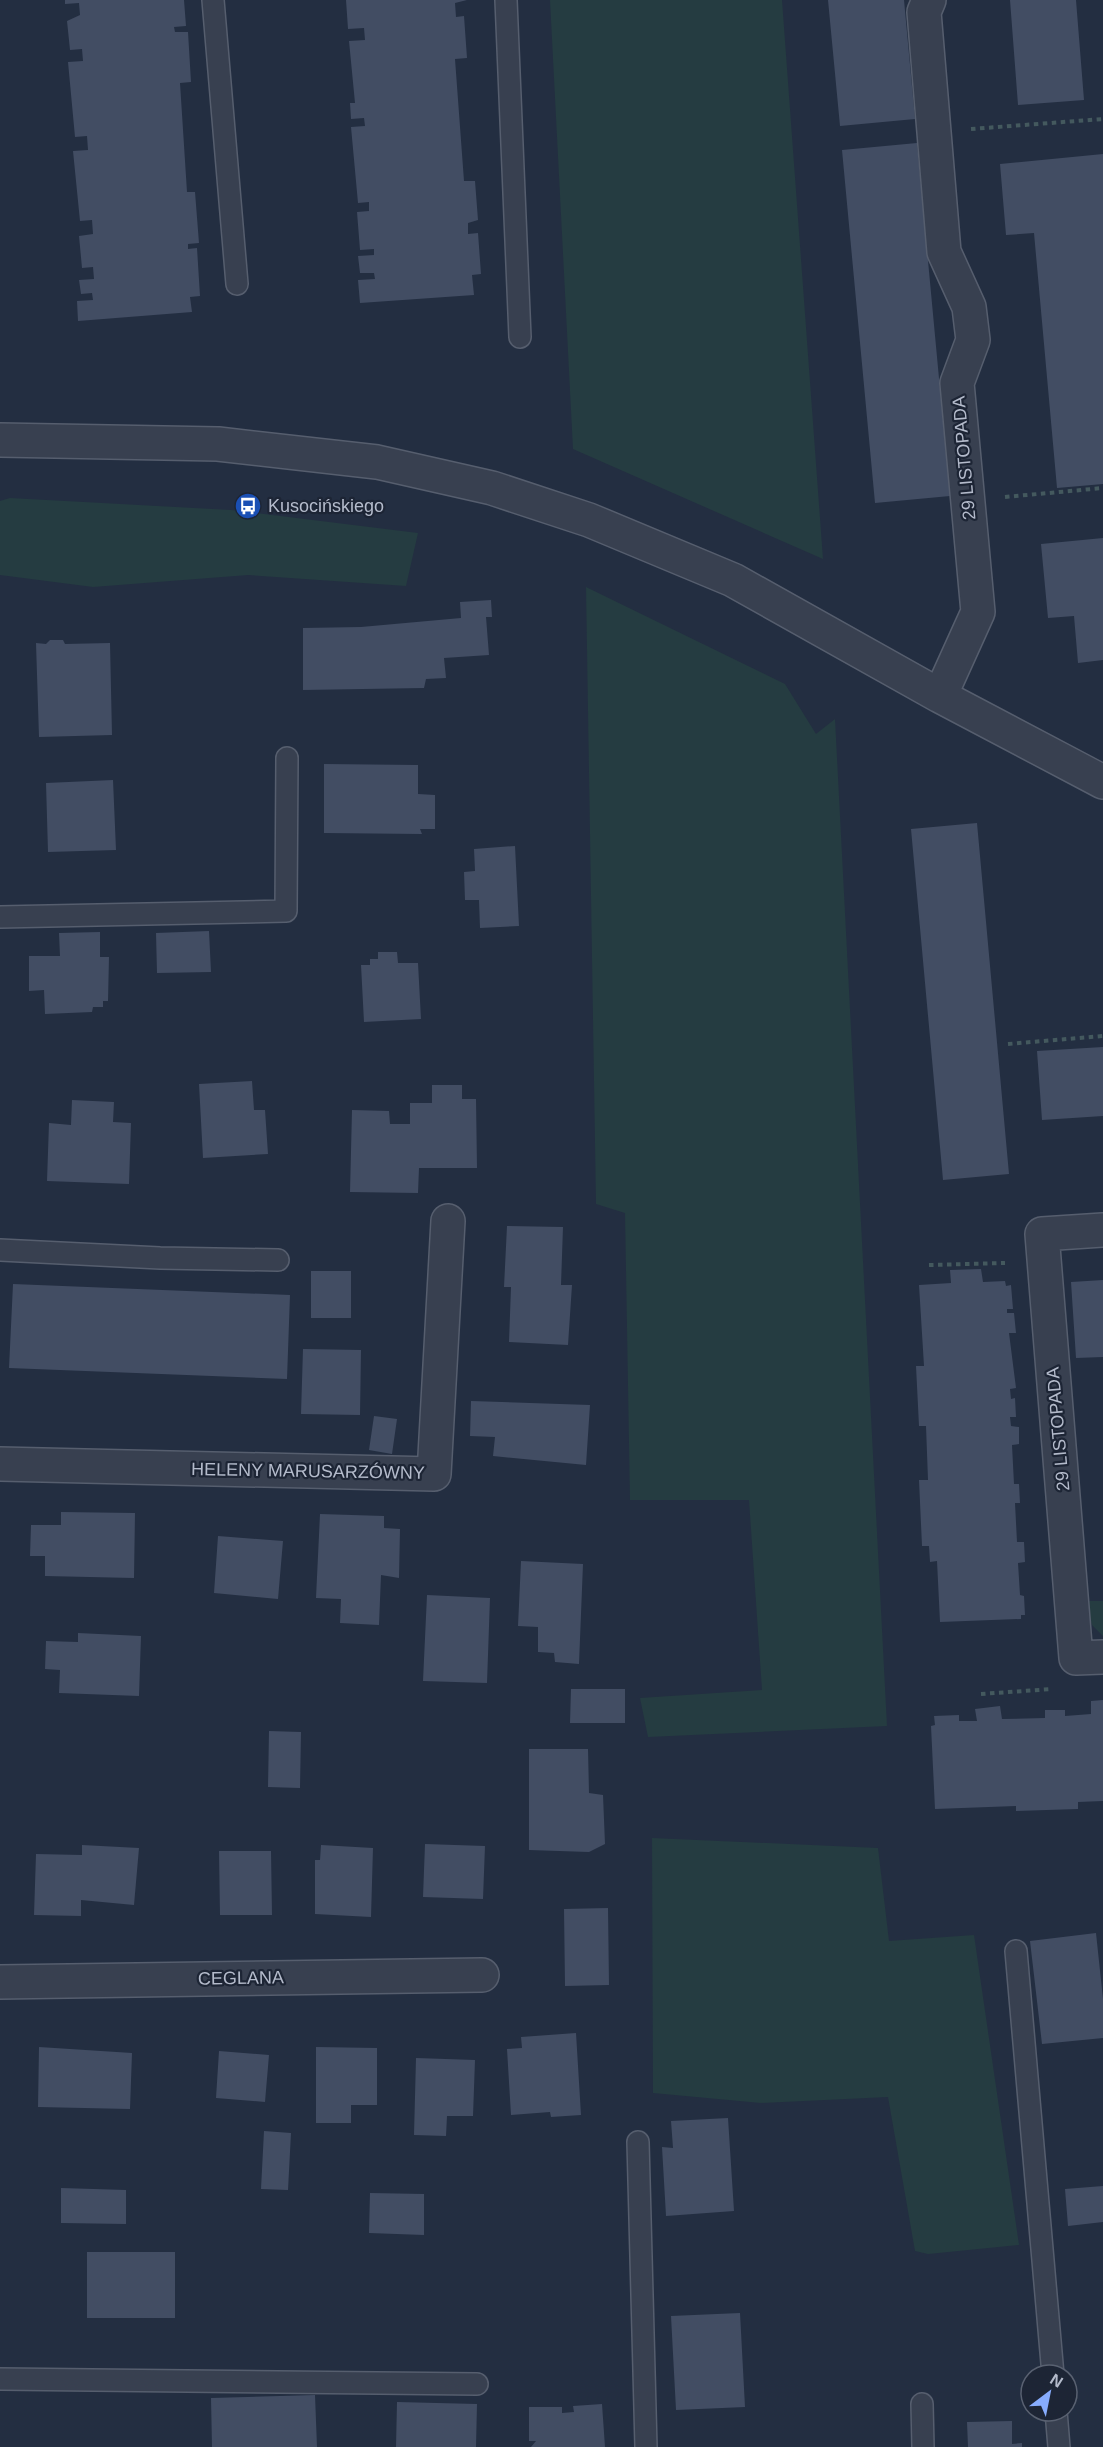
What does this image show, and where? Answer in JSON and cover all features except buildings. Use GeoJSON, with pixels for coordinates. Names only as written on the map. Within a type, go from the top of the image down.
{"type":"FeatureCollection","features":[{"type":"Feature","properties":{"kind":"street","name":"29 LISTOPADA"},"geometry":{"type":"LineString","coordinates":[[929,0],[924,12],[944,252],[969,307],[973,340],[957,383],[978,612],[940,696]]}},
{"type":"Feature","properties":{"kind":"street"},"geometry":{"type":"LineString","coordinates":[[0,440],[218,444],[377,462],[492,488],[590,520],[733,580],[940,696],[1103,782]]}},
{"type":"Feature","properties":{"kind":"street","name":"HELENY MARUSARZÓWNY"},"geometry":{"type":"LineString","coordinates":[[0,1464],[434,1474],[448,1221]]}},
{"type":"Feature","properties":{"kind":"street","name":"29 LISTOPADA"},"geometry":{"type":"LineString","coordinates":[[1103,1230],[1042,1234],[1076,1658],[1103,1657]]}},
{"type":"Feature","properties":{"kind":"street","name":"CEGLANA"},"geometry":{"type":"LineString","coordinates":[[0,1982],[482,1975]]}},
{"type":"Feature","properties":{"kind":"lane"},"geometry":{"type":"LineString","coordinates":[[213,0],[237,284]]}},
{"type":"Feature","properties":{"kind":"lane"},"geometry":{"type":"LineString","coordinates":[[506,0],[519,337]]}},
{"type":"Feature","properties":{"kind":"lane"},"geometry":{"type":"LineString","coordinates":[[0,917],[286,911],[287,758]]}},
{"type":"Feature","properties":{"kind":"lane"},"geometry":{"type":"LineString","coordinates":[[0,1250],[160,1258],[278,1260]]}},
{"type":"Feature","properties":{"kind":"lane"},"geometry":{"type":"LineString","coordinates":[[1016,1951],[1052,2363]]}},
{"type":"Feature","properties":{"kind":"lane"},"geometry":{"type":"LineString","coordinates":[[638,2142],[646,2447]]}},
{"type":"Feature","properties":{"kind":"lane"},"geometry":{"type":"LineString","coordinates":[[0,2379],[477,2384]]}},
{"type":"Feature","properties":{"kind":"lane"},"geometry":{"type":"LineString","coordinates":[[922,2404],[923,2447]]}},
{"type":"Feature","properties":{"kind":"lane"},"geometry":{"type":"LineString","coordinates":[[1057,2423],[1059,2447]]}},
{"type":"Feature","properties":{"kind":"path"},"geometry":{"type":"LineString","coordinates":[[934,132],[1103,119]]}},
{"type":"Feature","properties":{"kind":"path"},"geometry":{"type":"LineString","coordinates":[[968,500],[1103,488]]}},
{"type":"Feature","properties":{"kind":"path"},"geometry":{"type":"LineString","coordinates":[[1008,1044],[1103,1036]]}},
{"type":"Feature","properties":{"kind":"path"},"geometry":{"type":"LineString","coordinates":[[929,1265],[1003,1262],[1011,1265]]}},
{"type":"Feature","properties":{"kind":"path"},"geometry":{"type":"LineString","coordinates":[[981,1694],[1059,1689]]}},
{"type":"Feature","properties":{"kind":"green space"},"geometry":{"type":"Polygon","coordinates":[[[550,0],[782,0],[823,559],[573,449],[550,0]]]}},
{"type":"Feature","properties":{"kind":"green space"},"geometry":{"type":"Polygon","coordinates":[[[10,498],[231,510],[418,533],[406,586],[248,575],[93,587],[0,575],[0,501],[10,498]]]}},
{"type":"Feature","properties":{"kind":"green space"},"geometry":{"type":"Polygon","coordinates":[[[586,587],[785,684],[816,734],[835,719],[887,1726],[648,1737],[640,1698],[762,1690],[749,1500],[630,1500],[625,1213],[596,1204],[586,587]]]}},
{"type":"Feature","properties":{"kind":"green space"},"geometry":{"type":"Polygon","coordinates":[[[1084,1601],[1103,1601],[1103,1636],[1092,1625],[1084,1601]]]}},
{"type":"Feature","properties":{"kind":"green space"},"geometry":{"type":"Polygon","coordinates":[[[652,1838],[878,1848],[889,1941],[974,1935],[1019,2245],[928,2254],[915,2251],[888,2097],[761,2103],[653,2093],[652,1838]]]}},
{"type":"Feature","properties":{"kind":"place","name":"Kusocińskiego"},"geometry":{"type":"Point","coordinates":[248,506]}}]}
